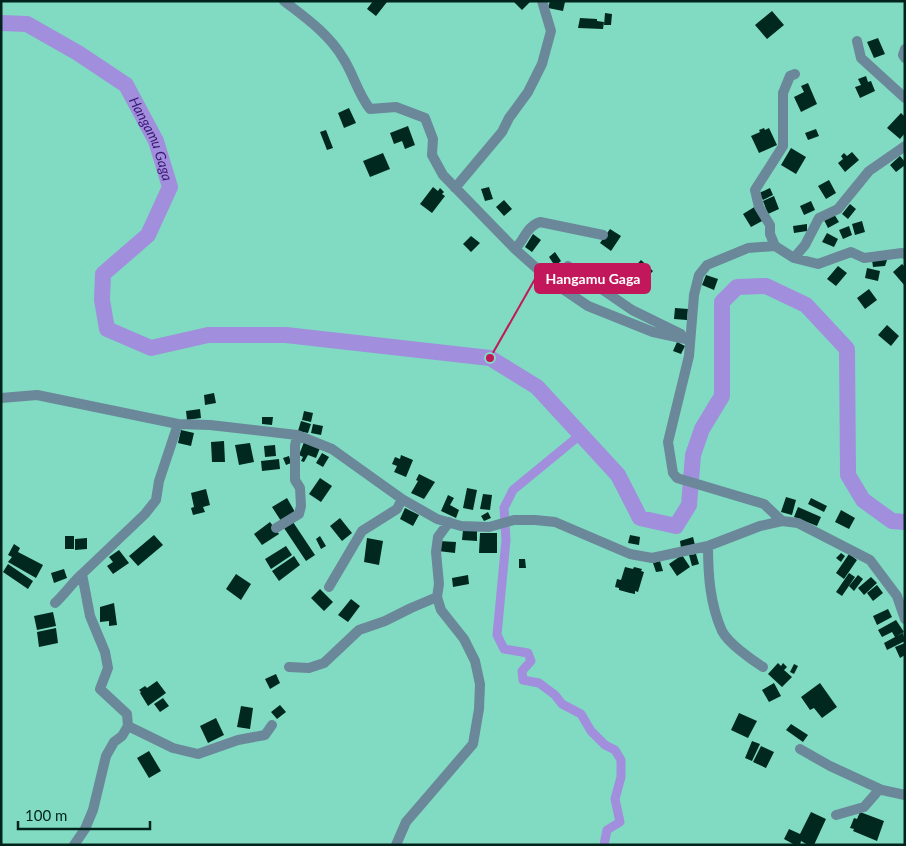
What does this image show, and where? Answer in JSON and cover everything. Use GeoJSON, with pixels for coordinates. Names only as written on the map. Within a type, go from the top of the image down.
{"type":"FeatureCollection","features":[{"type":"Feature","properties":{"kind":"street"},"geometry":{"type":"LineString","coordinates":[[284,1],[326,35],[343,58],[361,97],[370,109],[396,107],[425,118],[433,139],[432,155],[443,175],[515,249],[550,281],[588,306],[652,332],[690,340]]}},
{"type":"Feature","properties":{"kind":"street"},"geometry":{"type":"LineString","coordinates":[[455,188],[502,132],[509,118],[528,92],[542,64],[551,31],[542,1]]}},
{"type":"Feature","properties":{"kind":"street"},"geometry":{"type":"LineString","coordinates":[[857,41],[861,58],[905,98]]}},
{"type":"Feature","properties":{"kind":"street"},"geometry":{"type":"LineString","coordinates":[[795,74],[790,76],[783,93],[783,146],[755,190],[759,207],[770,226],[770,234],[775,246],[794,258],[818,264],[852,252],[864,258],[905,254]]}},
{"type":"Feature","properties":{"kind":"street"},"geometry":{"type":"LineString","coordinates":[[794,258],[805,244],[819,218],[838,209],[869,171],[905,146]]}},
{"type":"Feature","properties":{"kind":"street"},"geometry":{"type":"LineString","coordinates":[[515,249],[527,230],[540,222],[603,235]]}},
{"type":"Feature","properties":{"kind":"street"},"geometry":{"type":"LineString","coordinates":[[775,246],[748,248],[707,264],[699,275],[694,295],[689,356],[668,442],[673,473],[677,478],[764,504],[782,521]]}},
{"type":"Feature","properties":{"kind":"street"},"geometry":{"type":"LineString","coordinates":[[568,266],[632,310],[690,340]]}},
{"type":"Feature","properties":{"kind":"street"},"geometry":{"type":"LineString","coordinates":[[1,398],[37,395],[178,424],[210,425],[297,435],[332,449],[402,500],[437,519],[461,526],[489,527],[514,520],[555,522],[630,554],[652,558],[708,546],[760,526],[782,521],[798,523],[870,560],[897,596],[905,619]]}},
{"type":"Feature","properties":{"kind":"street"},"geometry":{"type":"LineString","coordinates":[[55,603],[66,594],[74,581],[145,514],[156,500],[159,481],[178,424]]}},
{"type":"Feature","properties":{"kind":"street"},"geometry":{"type":"LineString","coordinates":[[276,528],[299,514],[301,506],[300,488],[295,480],[295,446],[297,435]]}},
{"type":"Feature","properties":{"kind":"street"},"geometry":{"type":"LineString","coordinates":[[329,588],[362,531],[397,509],[402,500]]}},
{"type":"Feature","properties":{"kind":"street"},"geometry":{"type":"LineString","coordinates":[[396,845],[406,822],[473,744],[479,709],[480,684],[475,661],[464,639],[441,610],[437,597],[439,584],[436,552],[438,537],[449,522]]}},
{"type":"Feature","properties":{"kind":"street"},"geometry":{"type":"LineString","coordinates":[[708,546],[710,589],[723,632],[749,658],[763,667]]}},
{"type":"Feature","properties":{"kind":"street"},"geometry":{"type":"LineString","coordinates":[[74,845],[85,829],[93,810],[106,756],[114,742],[122,736],[128,726],[127,714],[100,689],[108,668],[106,652],[90,616],[82,574]]}},
{"type":"Feature","properties":{"kind":"street"},"geometry":{"type":"LineString","coordinates":[[289,667],[310,668],[324,663],[359,630],[385,621],[437,597]]}},
{"type":"Feature","properties":{"kind":"street"},"geometry":{"type":"LineString","coordinates":[[128,726],[172,748],[198,754],[238,740],[265,735],[272,725]]}},
{"type":"Feature","properties":{"kind":"street"},"geometry":{"type":"LineString","coordinates":[[800,749],[830,766],[882,790],[905,796]]}},
{"type":"Feature","properties":{"kind":"street"},"geometry":{"type":"LineString","coordinates":[[836,815],[864,807],[878,791],[882,790]]}},
{"type":"Feature","properties":{"kind":"building"},"geometry":{"type":"Polygon","coordinates":[[[373,1],[387,2],[376,16],[367,9],[373,1]]]}},
{"type":"Feature","properties":{"kind":"building"},"geometry":{"type":"Polygon","coordinates":[[[513,1],[529,1],[530,2],[522,10],[513,1]]]}},
{"type":"Feature","properties":{"kind":"building"},"geometry":{"type":"Polygon","coordinates":[[[550,1],[565,2],[563,11],[548,8],[550,1]]]}},
{"type":"Feature","properties":{"kind":"building"},"geometry":{"type":"Polygon","coordinates":[[[772,11],[784,25],[767,39],[755,25],[772,11]]]}},
{"type":"Feature","properties":{"kind":"building"},"geometry":{"type":"Polygon","coordinates":[[[605,13],[612,14],[611,25],[604,25],[605,13]]]}},
{"type":"Feature","properties":{"kind":"building"},"geometry":{"type":"Polygon","coordinates":[[[580,18],[597,19],[597,21],[604,22],[603,29],[578,28],[580,18]]]}},
{"type":"Feature","properties":{"kind":"building"},"geometry":{"type":"Polygon","coordinates":[[[878,38],[885,54],[874,58],[867,42],[878,38]]]}},
{"type":"Feature","properties":{"kind":"building"},"geometry":{"type":"Polygon","coordinates":[[[866,76],[868,82],[871,81],[875,91],[860,98],[855,87],[861,85],[858,79],[866,76]]]}},
{"type":"Feature","properties":{"kind":"building"},"geometry":{"type":"Polygon","coordinates":[[[808,83],[817,104],[801,112],[794,97],[804,92],[801,86],[808,83]]]}},
{"type":"Feature","properties":{"kind":"building"},"geometry":{"type":"Polygon","coordinates":[[[349,108],[356,123],[344,128],[338,113],[349,108]]]}},
{"type":"Feature","properties":{"kind":"building"},"geometry":{"type":"Polygon","coordinates":[[[901,113],[905,117],[905,133],[900,139],[887,128],[901,113]]]}},
{"type":"Feature","properties":{"kind":"building"},"geometry":{"type":"Polygon","coordinates":[[[408,126],[415,145],[405,149],[402,141],[394,144],[390,133],[408,126]]]}},
{"type":"Feature","properties":{"kind":"building"},"geometry":{"type":"Polygon","coordinates":[[[764,128],[765,130],[769,128],[777,145],[759,153],[751,136],[764,128]]]}},
{"type":"Feature","properties":{"kind":"building"},"geometry":{"type":"Polygon","coordinates":[[[816,129],[819,136],[808,140],[805,133],[816,129]]]}},
{"type":"Feature","properties":{"kind":"building"},"geometry":{"type":"Polygon","coordinates":[[[326,130],[333,148],[327,150],[320,132],[326,130]]]}},
{"type":"Feature","properties":{"kind":"building"},"geometry":{"type":"Polygon","coordinates":[[[791,148],[806,157],[796,174],[781,165],[791,148]]]}},
{"type":"Feature","properties":{"kind":"building"},"geometry":{"type":"Polygon","coordinates":[[[852,152],[859,160],[845,172],[838,163],[843,159],[841,156],[844,153],[847,156],[852,152]]]}},
{"type":"Feature","properties":{"kind":"building"},"geometry":{"type":"Polygon","coordinates":[[[383,153],[390,169],[370,177],[363,161],[383,153]]]}},
{"type":"Feature","properties":{"kind":"building"},"geometry":{"type":"Polygon","coordinates":[[[900,156],[905,165],[896,172],[890,165],[900,156]]]}},
{"type":"Feature","properties":{"kind":"building"},"geometry":{"type":"Polygon","coordinates":[[[829,180],[836,193],[826,199],[818,186],[829,180]]]}},
{"type":"Feature","properties":{"kind":"building"},"geometry":{"type":"Polygon","coordinates":[[[433,187],[438,191],[440,188],[445,196],[432,213],[420,204],[433,187]]]}},
{"type":"Feature","properties":{"kind":"building"},"geometry":{"type":"Polygon","coordinates":[[[489,187],[493,199],[485,201],[481,189],[489,187]]]}},
{"type":"Feature","properties":{"kind":"building"},"geometry":{"type":"Polygon","coordinates":[[[770,188],[773,195],[763,200],[759,193],[770,188]]]}},
{"type":"Feature","properties":{"kind":"building"},"geometry":{"type":"Polygon","coordinates":[[[774,196],[779,209],[768,214],[763,201],[774,196]]]}},
{"type":"Feature","properties":{"kind":"building"},"geometry":{"type":"Polygon","coordinates":[[[504,200],[512,209],[504,216],[496,207],[504,200]]]}},
{"type":"Feature","properties":{"kind":"building"},"geometry":{"type":"Polygon","coordinates":[[[811,201],[815,210],[804,215],[800,206],[811,201]]]}},
{"type":"Feature","properties":{"kind":"building"},"geometry":{"type":"Polygon","coordinates":[[[850,204],[856,209],[848,219],[842,214],[850,204]]]}},
{"type":"Feature","properties":{"kind":"building"},"geometry":{"type":"Polygon","coordinates":[[[756,206],[764,220],[751,227],[743,214],[756,206]]]}},
{"type":"Feature","properties":{"kind":"building"},"geometry":{"type":"Polygon","coordinates":[[[834,214],[839,222],[828,228],[824,220],[834,214]]]}},
{"type":"Feature","properties":{"kind":"building"},"geometry":{"type":"Polygon","coordinates":[[[862,221],[865,232],[855,235],[852,224],[862,221]]]}},
{"type":"Feature","properties":{"kind":"building"},"geometry":{"type":"Polygon","coordinates":[[[807,224],[807,231],[794,233],[793,226],[807,224]]]}},
{"type":"Feature","properties":{"kind":"building"},"geometry":{"type":"Polygon","coordinates":[[[849,226],[852,235],[843,239],[839,230],[849,226]]]}},
{"type":"Feature","properties":{"kind":"building"},"geometry":{"type":"Polygon","coordinates":[[[610,229],[621,236],[611,251],[600,243],[610,229]]]}},
{"type":"Feature","properties":{"kind":"building"},"geometry":{"type":"Polygon","coordinates":[[[827,233],[838,239],[834,247],[822,242],[827,233]]]}},
{"type":"Feature","properties":{"kind":"building"},"geometry":{"type":"Polygon","coordinates":[[[533,234],[541,240],[532,252],[525,247],[533,234]]]}},
{"type":"Feature","properties":{"kind":"building"},"geometry":{"type":"Polygon","coordinates":[[[471,236],[480,243],[471,252],[463,244],[471,236]]]}},
{"type":"Feature","properties":{"kind":"building"},"geometry":{"type":"Polygon","coordinates":[[[555,252],[561,261],[555,266],[549,257],[555,252]]]}},
{"type":"Feature","properties":{"kind":"building"},"geometry":{"type":"Polygon","coordinates":[[[641,260],[653,271],[633,292],[621,281],[641,260]]]}},
{"type":"Feature","properties":{"kind":"building"},"geometry":{"type":"Polygon","coordinates":[[[872,260],[887,260],[885,266],[873,267],[872,260]]]}},
{"type":"Feature","properties":{"kind":"building"},"geometry":{"type":"Polygon","coordinates":[[[902,264],[905,267],[905,286],[893,272],[902,264]]]}},
{"type":"Feature","properties":{"kind":"building"},"geometry":{"type":"Polygon","coordinates":[[[838,266],[847,273],[836,286],[827,279],[838,266]]]}},
{"type":"Feature","properties":{"kind":"building"},"geometry":{"type":"Polygon","coordinates":[[[867,268],[880,271],[878,281],[865,278],[867,268]]]}},
{"type":"Feature","properties":{"kind":"building"},"geometry":{"type":"Polygon","coordinates":[[[706,275],[718,279],[714,290],[702,285],[706,275]]]}},
{"type":"Feature","properties":{"kind":"building"},"geometry":{"type":"Polygon","coordinates":[[[869,289],[877,300],[865,309],[857,298],[869,289]]]}},
{"type":"Feature","properties":{"kind":"building"},"geometry":{"type":"Polygon","coordinates":[[[675,308],[688,309],[687,320],[674,319],[675,308]]]}},
{"type":"Feature","properties":{"kind":"building"},"geometry":{"type":"Polygon","coordinates":[[[887,325],[899,336],[891,346],[878,335],[887,325]]]}},
{"type":"Feature","properties":{"kind":"building"},"geometry":{"type":"Polygon","coordinates":[[[677,342],[685,346],[681,354],[673,351],[677,342]]]}},
{"type":"Feature","properties":{"kind":"building"},"geometry":{"type":"Polygon","coordinates":[[[214,393],[216,403],[205,405],[204,395],[214,393]]]}},
{"type":"Feature","properties":{"kind":"building"},"geometry":{"type":"Polygon","coordinates":[[[200,409],[201,418],[187,420],[186,411],[200,409]]]}},
{"type":"Feature","properties":{"kind":"building"},"geometry":{"type":"Polygon","coordinates":[[[304,411],[313,413],[311,422],[302,420],[304,411]]]}},
{"type":"Feature","properties":{"kind":"building"},"geometry":{"type":"Polygon","coordinates":[[[262,417],[273,417],[272,425],[262,424],[262,417]]]}},
{"type":"Feature","properties":{"kind":"building"},"geometry":{"type":"Polygon","coordinates":[[[301,421],[311,424],[308,433],[298,431],[301,421]]]}},
{"type":"Feature","properties":{"kind":"building"},"geometry":{"type":"Polygon","coordinates":[[[313,424],[323,426],[321,435],[311,433],[313,424]]]}},
{"type":"Feature","properties":{"kind":"building"},"geometry":{"type":"Polygon","coordinates":[[[181,430],[194,433],[191,446],[178,443],[181,430]]]}},
{"type":"Feature","properties":{"kind":"building"},"geometry":{"type":"Polygon","coordinates":[[[224,441],[225,462],[212,462],[211,442],[224,441]]]}},
{"type":"Feature","properties":{"kind":"building"},"geometry":{"type":"Polygon","coordinates":[[[304,442],[320,448],[316,458],[308,455],[304,462],[301,461],[303,457],[299,455],[304,442]]]}},
{"type":"Feature","properties":{"kind":"building"},"geometry":{"type":"Polygon","coordinates":[[[250,443],[254,462],[239,465],[235,445],[250,443]]]}},
{"type":"Feature","properties":{"kind":"building"},"geometry":{"type":"Polygon","coordinates":[[[275,445],[276,456],[265,457],[264,446],[275,445]]]}},
{"type":"Feature","properties":{"kind":"building"},"geometry":{"type":"Polygon","coordinates":[[[322,453],[329,457],[323,467],[316,463],[322,453]]]}},
{"type":"Feature","properties":{"kind":"building"},"geometry":{"type":"Polygon","coordinates":[[[401,455],[413,460],[406,477],[394,472],[397,466],[392,464],[395,457],[400,459],[401,455]]]}},
{"type":"Feature","properties":{"kind":"building"},"geometry":{"type":"Polygon","coordinates":[[[289,456],[291,463],[286,465],[283,458],[289,456]]]}},
{"type":"Feature","properties":{"kind":"building"},"geometry":{"type":"Polygon","coordinates":[[[279,459],[280,469],[262,471],[261,461],[279,459]]]}},
{"type":"Feature","properties":{"kind":"building"},"geometry":{"type":"Polygon","coordinates":[[[419,474],[435,482],[424,499],[411,493],[418,481],[416,480],[419,474]]]}},
{"type":"Feature","properties":{"kind":"building"},"geometry":{"type":"Polygon","coordinates":[[[320,478],[332,486],[321,502],[309,494],[320,478]]]}},
{"type":"Feature","properties":{"kind":"building"},"geometry":{"type":"Polygon","coordinates":[[[467,488],[477,490],[473,510],[463,508],[467,488]]]}},
{"type":"Feature","properties":{"kind":"building"},"geometry":{"type":"Polygon","coordinates":[[[206,489],[210,505],[203,507],[205,512],[193,515],[191,508],[194,507],[191,493],[206,489]]]}},
{"type":"Feature","properties":{"kind":"building"},"geometry":{"type":"Polygon","coordinates":[[[483,494],[492,495],[490,510],[480,509],[483,494]]]}},
{"type":"Feature","properties":{"kind":"building"},"geometry":{"type":"Polygon","coordinates":[[[448,495],[454,498],[450,505],[459,510],[456,518],[441,511],[448,495]]]}},
{"type":"Feature","properties":{"kind":"building"},"geometry":{"type":"Polygon","coordinates":[[[786,497],[796,500],[792,515],[781,512],[786,497]]]}},
{"type":"Feature","properties":{"kind":"building"},"geometry":{"type":"Polygon","coordinates":[[[287,498],[295,512],[281,521],[272,507],[287,498]]]}},
{"type":"Feature","properties":{"kind":"building"},"geometry":{"type":"Polygon","coordinates":[[[811,498],[827,506],[824,512],[808,504],[811,498]]]}},
{"type":"Feature","properties":{"kind":"building"},"geometry":{"type":"Polygon","coordinates":[[[798,507],[821,517],[817,526],[794,517],[798,507]]]}},
{"type":"Feature","properties":{"kind":"building"},"geometry":{"type":"Polygon","coordinates":[[[405,508],[419,515],[413,526],[400,519],[405,508]]]}},
{"type":"Feature","properties":{"kind":"building"},"geometry":{"type":"Polygon","coordinates":[[[841,510],[855,518],[849,529],[835,522],[841,510]]]}},
{"type":"Feature","properties":{"kind":"building"},"geometry":{"type":"Polygon","coordinates":[[[488,512],[491,518],[484,521],[481,516],[488,512]]]}},
{"type":"Feature","properties":{"kind":"building"},"geometry":{"type":"Polygon","coordinates":[[[340,518],[352,533],[342,541],[330,526],[340,518]]]}},
{"type":"Feature","properties":{"kind":"building"},"geometry":{"type":"Polygon","coordinates":[[[291,519],[315,555],[306,561],[282,525],[291,519]]]}},
{"type":"Feature","properties":{"kind":"building"},"geometry":{"type":"Polygon","coordinates":[[[270,522],[279,534],[262,545],[254,534],[270,522]]]}},
{"type":"Feature","properties":{"kind":"building"},"geometry":{"type":"Polygon","coordinates":[[[463,530],[477,531],[477,541],[462,540],[463,530]]]}},
{"type":"Feature","properties":{"kind":"building"},"geometry":{"type":"Polygon","coordinates":[[[480,533],[497,533],[497,553],[479,553],[480,533]]]}},
{"type":"Feature","properties":{"kind":"building"},"geometry":{"type":"Polygon","coordinates":[[[154,535],[163,545],[138,566],[129,556],[154,535]]]}},
{"type":"Feature","properties":{"kind":"building"},"geometry":{"type":"Polygon","coordinates":[[[630,535],[640,537],[639,545],[628,543],[630,535]]]}},
{"type":"Feature","properties":{"kind":"building"},"geometry":{"type":"Polygon","coordinates":[[[65,536],[74,536],[74,549],[65,549],[65,536]]]}},
{"type":"Feature","properties":{"kind":"building"},"geometry":{"type":"Polygon","coordinates":[[[320,536],[326,546],[321,549],[316,539],[320,536]]]}},
{"type":"Feature","properties":{"kind":"building"},"geometry":{"type":"Polygon","coordinates":[[[693,537],[695,545],[681,548],[680,541],[693,537]]]}},
{"type":"Feature","properties":{"kind":"building"},"geometry":{"type":"Polygon","coordinates":[[[87,538],[87,549],[75,550],[75,539],[87,538]]]}},
{"type":"Feature","properties":{"kind":"building"},"geometry":{"type":"Polygon","coordinates":[[[367,538],[383,541],[379,565],[364,562],[367,538]]]}},
{"type":"Feature","properties":{"kind":"building"},"geometry":{"type":"Polygon","coordinates":[[[439,541],[456,542],[455,553],[438,551],[439,541]]]}},
{"type":"Feature","properties":{"kind":"building"},"geometry":{"type":"Polygon","coordinates":[[[14,544],[20,548],[18,552],[43,565],[36,578],[8,562],[12,557],[8,555],[14,544]]]}},
{"type":"Feature","properties":{"kind":"building"},"geometry":{"type":"Polygon","coordinates":[[[286,546],[292,555],[271,569],[265,559],[286,546]]]}},
{"type":"Feature","properties":{"kind":"building"},"geometry":{"type":"Polygon","coordinates":[[[119,550],[129,563],[113,574],[107,566],[113,562],[109,557],[119,550]]]}},
{"type":"Feature","properties":{"kind":"building"},"geometry":{"type":"Polygon","coordinates":[[[841,553],[845,556],[841,562],[836,558],[841,553]]]}},
{"type":"Feature","properties":{"kind":"building"},"geometry":{"type":"Polygon","coordinates":[[[696,554],[699,564],[692,566],[689,555],[696,554]]]}},
{"type":"Feature","properties":{"kind":"building"},"geometry":{"type":"Polygon","coordinates":[[[849,554],[857,560],[844,579],[836,573],[849,554]]]}},
{"type":"Feature","properties":{"kind":"building"},"geometry":{"type":"Polygon","coordinates":[[[682,555],[690,567],[677,576],[669,564],[682,555]]]}},
{"type":"Feature","properties":{"kind":"building"},"geometry":{"type":"Polygon","coordinates":[[[294,556],[300,565],[279,581],[272,571],[294,556]]]}},
{"type":"Feature","properties":{"kind":"building"},"geometry":{"type":"Polygon","coordinates":[[[519,559],[525,559],[526,568],[519,568],[519,559]]]}},
{"type":"Feature","properties":{"kind":"building"},"geometry":{"type":"Polygon","coordinates":[[[660,561],[663,571],[656,572],[653,563],[660,561]]]}},
{"type":"Feature","properties":{"kind":"building"},"geometry":{"type":"Polygon","coordinates":[[[8,564],[33,581],[28,589],[3,572],[8,564]]]}},
{"type":"Feature","properties":{"kind":"building"},"geometry":{"type":"Polygon","coordinates":[[[625,567],[642,569],[641,571],[644,572],[638,592],[635,591],[635,594],[619,590],[619,588],[615,587],[617,579],[621,580],[625,567]]]}},
{"type":"Feature","properties":{"kind":"building"},"geometry":{"type":"Polygon","coordinates":[[[64,569],[67,578],[54,583],[51,573],[64,569]]]}},
{"type":"Feature","properties":{"kind":"building"},"geometry":{"type":"Polygon","coordinates":[[[849,573],[855,577],[842,596],[836,592],[849,573]]]}},
{"type":"Feature","properties":{"kind":"building"},"geometry":{"type":"Polygon","coordinates":[[[236,574],[251,584],[241,600],[226,589],[236,574]]]}},
{"type":"Feature","properties":{"kind":"building"},"geometry":{"type":"Polygon","coordinates":[[[468,575],[469,584],[453,587],[452,578],[468,575]]]}},
{"type":"Feature","properties":{"kind":"building"},"geometry":{"type":"Polygon","coordinates":[[[858,575],[863,579],[854,591],[849,586],[858,575]]]}},
{"type":"Feature","properties":{"kind":"building"},"geometry":{"type":"Polygon","coordinates":[[[871,577],[877,583],[864,595],[858,588],[871,577]]]}},
{"type":"Feature","properties":{"kind":"building"},"geometry":{"type":"Polygon","coordinates":[[[877,585],[883,593],[873,601],[867,593],[877,585]]]}},
{"type":"Feature","properties":{"kind":"building"},"geometry":{"type":"Polygon","coordinates":[[[320,589],[333,602],[324,611],[311,598],[320,589]]]}},
{"type":"Feature","properties":{"kind":"building"},"geometry":{"type":"Polygon","coordinates":[[[351,599],[360,606],[348,622],[338,615],[351,599]]]}},
{"type":"Feature","properties":{"kind":"building"},"geometry":{"type":"Polygon","coordinates":[[[114,603],[117,625],[109,626],[109,621],[100,622],[100,607],[114,603]]]}},
{"type":"Feature","properties":{"kind":"building"},"geometry":{"type":"Polygon","coordinates":[[[888,609],[892,617],[877,625],[873,616],[888,609]]]}},
{"type":"Feature","properties":{"kind":"building"},"geometry":{"type":"Polygon","coordinates":[[[53,612],[56,626],[37,630],[34,616],[53,612]]]}},
{"type":"Feature","properties":{"kind":"building"},"geometry":{"type":"Polygon","coordinates":[[[896,620],[904,632],[897,636],[903,633],[905,641],[887,650],[884,643],[895,637],[892,632],[882,637],[878,630],[896,620]]]}},
{"type":"Feature","properties":{"kind":"building"},"geometry":{"type":"Polygon","coordinates":[[[56,628],[58,643],[39,647],[37,632],[56,628]]]}},
{"type":"Feature","properties":{"kind":"building"},"geometry":{"type":"Polygon","coordinates":[[[905,643],[905,655],[900,658],[895,647],[905,643]]]}},
{"type":"Feature","properties":{"kind":"building"},"geometry":{"type":"Polygon","coordinates":[[[778,663],[781,666],[783,663],[787,667],[784,670],[792,677],[782,687],[768,674],[778,663]]]}},
{"type":"Feature","properties":{"kind":"building"},"geometry":{"type":"Polygon","coordinates":[[[794,664],[798,666],[794,674],[790,672],[794,664]]]}},
{"type":"Feature","properties":{"kind":"building"},"geometry":{"type":"Polygon","coordinates":[[[276,674],[280,683],[270,689],[265,679],[276,674]]]}},
{"type":"Feature","properties":{"kind":"building"},"geometry":{"type":"Polygon","coordinates":[[[157,681],[166,693],[148,706],[139,690],[145,686],[147,688],[157,681]]]}},
{"type":"Feature","properties":{"kind":"building"},"geometry":{"type":"Polygon","coordinates":[[[774,683],[781,696],[769,702],[762,690],[774,683]]]}},
{"type":"Feature","properties":{"kind":"building"},"geometry":{"type":"Polygon","coordinates":[[[820,683],[837,707],[822,718],[814,708],[810,710],[801,697],[820,683]]]}},
{"type":"Feature","properties":{"kind":"building"},"geometry":{"type":"Polygon","coordinates":[[[163,698],[169,706],[160,712],[154,704],[163,698]]]}},
{"type":"Feature","properties":{"kind":"building"},"geometry":{"type":"Polygon","coordinates":[[[280,705],[286,712],[277,719],[271,712],[280,705]]]}},
{"type":"Feature","properties":{"kind":"building"},"geometry":{"type":"Polygon","coordinates":[[[241,706],[253,708],[250,729],[237,727],[241,706]]]}},
{"type":"Feature","properties":{"kind":"building"},"geometry":{"type":"Polygon","coordinates":[[[739,713],[757,721],[748,738],[731,730],[739,713]]]}},
{"type":"Feature","properties":{"kind":"building"},"geometry":{"type":"Polygon","coordinates":[[[216,718],[224,735],[208,743],[200,726],[216,718]]]}},
{"type":"Feature","properties":{"kind":"building"},"geometry":{"type":"Polygon","coordinates":[[[791,724],[808,735],[803,742],[786,730],[791,724]]]}},
{"type":"Feature","properties":{"kind":"building"},"geometry":{"type":"Polygon","coordinates":[[[752,741],[760,744],[752,761],[745,758],[752,741]]]}},
{"type":"Feature","properties":{"kind":"building"},"geometry":{"type":"Polygon","coordinates":[[[761,746],[774,752],[766,768],[753,762],[761,746]]]}},
{"type":"Feature","properties":{"kind":"building"},"geometry":{"type":"Polygon","coordinates":[[[149,751],[161,771],[149,778],[137,758],[149,751]]]}},
{"type":"Feature","properties":{"kind":"building"},"geometry":{"type":"Polygon","coordinates":[[[811,812],[826,819],[814,845],[808,845],[801,841],[800,845],[795,845],[784,839],[789,829],[800,834],[811,812]]]}},
{"type":"Feature","properties":{"kind":"building"},"geometry":{"type":"Polygon","coordinates":[[[860,812],[884,821],[877,841],[850,828],[854,818],[857,819],[860,812]]]}},
{"type":"Feature","properties":{"kind":"waterway","name":"Hangamu Gaga"},"geometry":{"type":"LineString","coordinates":[[1,23],[27,24],[78,53],[126,85],[156,141],[170,187],[148,235],[103,274],[102,300],[107,329],[151,348],[208,335],[286,335],[490,358],[537,387],[618,475],[640,518],[676,526],[689,505],[693,455],[702,429],[722,396],[722,302],[737,287],[766,286],[806,305],[847,349],[848,475],[863,500],[892,521],[905,522]]}},
{"type":"Feature","properties":{"kind":"waterway"},"geometry":{"type":"LineString","coordinates":[[580,435],[513,490],[504,508],[506,540],[497,635],[504,649],[528,653],[531,661],[522,671],[523,680],[539,683],[555,695],[562,704],[581,714],[591,731],[605,745],[615,750],[621,760],[621,777],[615,799],[620,822],[607,830],[604,845]]}},
{"type":"Feature","properties":{"kind":"place","name":"Hangamu Gaga"},"geometry":{"type":"Point","coordinates":[490,358]}}]}
